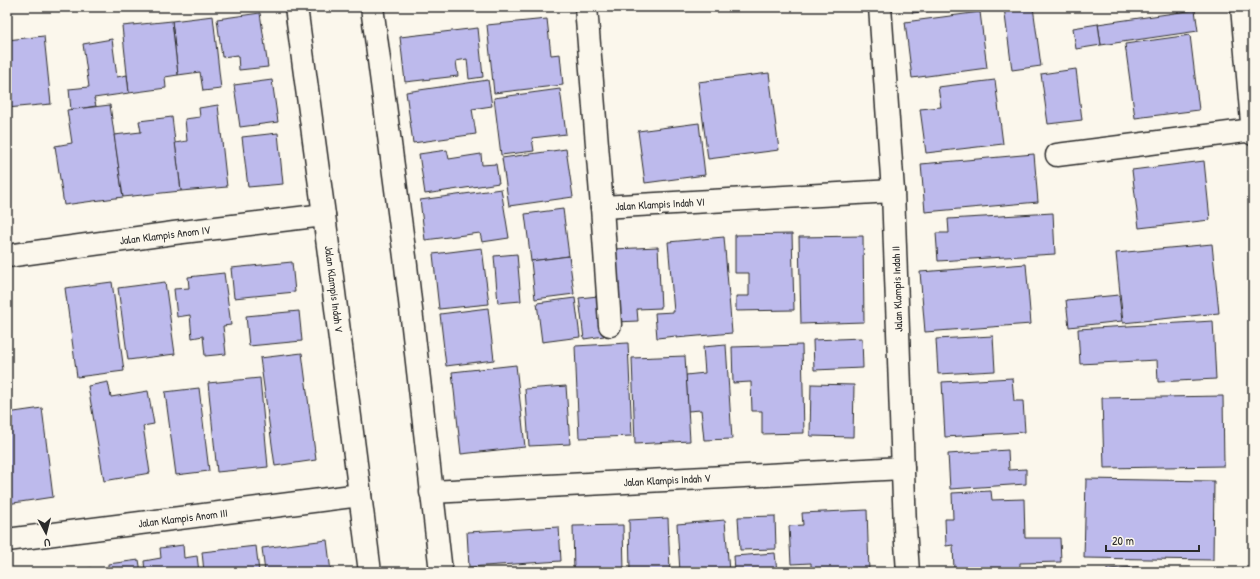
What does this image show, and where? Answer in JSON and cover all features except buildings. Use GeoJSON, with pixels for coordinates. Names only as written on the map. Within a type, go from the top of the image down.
{"type":"FeatureCollection","features":[{"type":"Feature","properties":{"kind":"street","name":"Jalan Klampis Indah V"},"geometry":{"type":"LineString","coordinates":[[296,7],[370,572]]}},
{"type":"Feature","properties":{"kind":"street"},"geometry":{"type":"LineString","coordinates":[[375,7],[441,572]]}},
{"type":"Feature","properties":{"kind":"street","name":"Jalan Klampis Indah VI"},"geometry":{"type":"LineString","coordinates":[[586,7],[602,207],[893,191]]}},
{"type":"Feature","properties":{"kind":"street","name":"Jalan Klampis Indah II"},"geometry":{"type":"LineString","coordinates":[[880,7],[893,191],[905,528],[908,572]]}},
{"type":"Feature","properties":{"kind":"street"},"geometry":{"type":"LineString","coordinates":[[1242,7],[1253,134]]}},
{"type":"Feature","properties":{"kind":"street"},"geometry":{"type":"LineString","coordinates":[[1057,155],[1253,130]]}},
{"type":"Feature","properties":{"kind":"street"},"geometry":{"type":"LineString","coordinates":[[602,207],[610,325]]}},
{"type":"Feature","properties":{"kind":"street","name":"Jalan Klampis Anom IV"},"geometry":{"type":"LineString","coordinates":[[7,256],[174,233],[324,215]]}},
{"type":"Feature","properties":{"kind":"street","name":"Jalan Klampis Indah V"},"geometry":{"type":"LineString","coordinates":[[431,492],[903,468]]}},
{"type":"Feature","properties":{"kind":"street","name":"Jalan Klampis Anom III"},"geometry":{"type":"LineString","coordinates":[[7,540],[360,495]]}}]}
